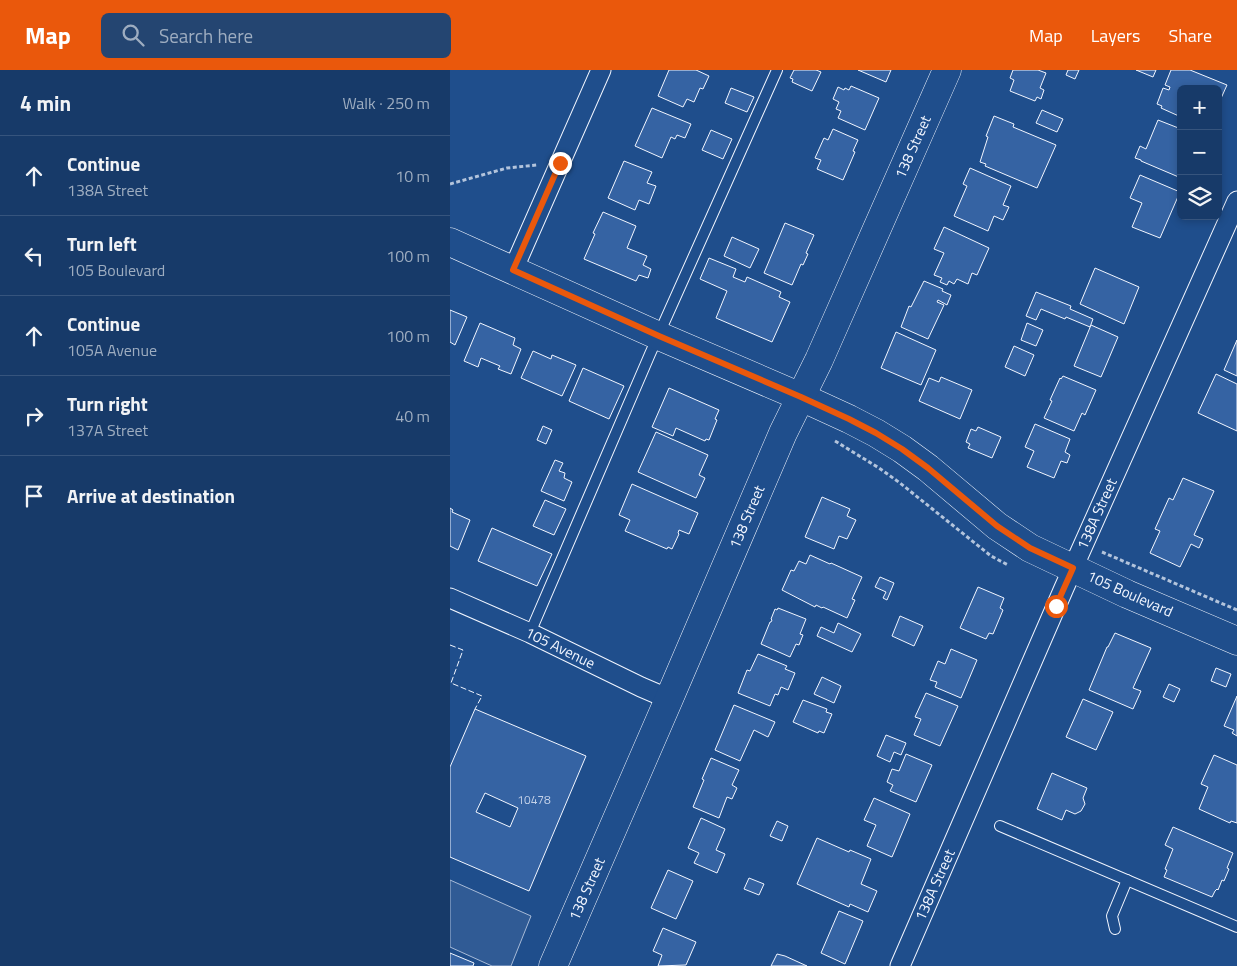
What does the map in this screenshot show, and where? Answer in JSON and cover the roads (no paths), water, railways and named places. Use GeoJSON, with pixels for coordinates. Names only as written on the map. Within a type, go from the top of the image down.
{"type":"FeatureCollection","features":[{"type":"Feature","properties":{"kind":"street"},"geometry":{"type":"LineString","coordinates":[[513,270],[601,70]]}},
{"type":"Feature","properties":{"kind":"street","name":"138 Street"},"geometry":{"type":"LineString","coordinates":[[553,966],[783,434],[819,360],[946,70]]}},
{"type":"Feature","properties":{"kind":"street","name":"138A Street"},"geometry":{"type":"LineString","coordinates":[[900,966],[1073,568],[1237,201]]}},
{"type":"Feature","properties":{"kind":"street","name":"105 Boulevard"},"geometry":{"type":"LineString","coordinates":[[450,242],[849,419],[902,449],[928,468],[997,526],[1030,548],[1126,594],[1237,641]]}},
{"type":"Feature","properties":{"kind":"street","name":"105 Avenue"},"geometry":{"type":"LineString","coordinates":[[450,598],[530,633],[641,687],[670,699]]}},
{"type":"Feature","properties":{"kind":"lane"},"geometry":{"type":"LineString","coordinates":[[530,633],[777,70]]}},
{"type":"Feature","properties":{"kind":"lane"},"geometry":{"type":"LineString","coordinates":[[1000,826],[1237,927]]}},
{"type":"Feature","properties":{"kind":"lane"},"geometry":{"type":"LineString","coordinates":[[1115,929],[1112,916],[1128,880]]}}]}
